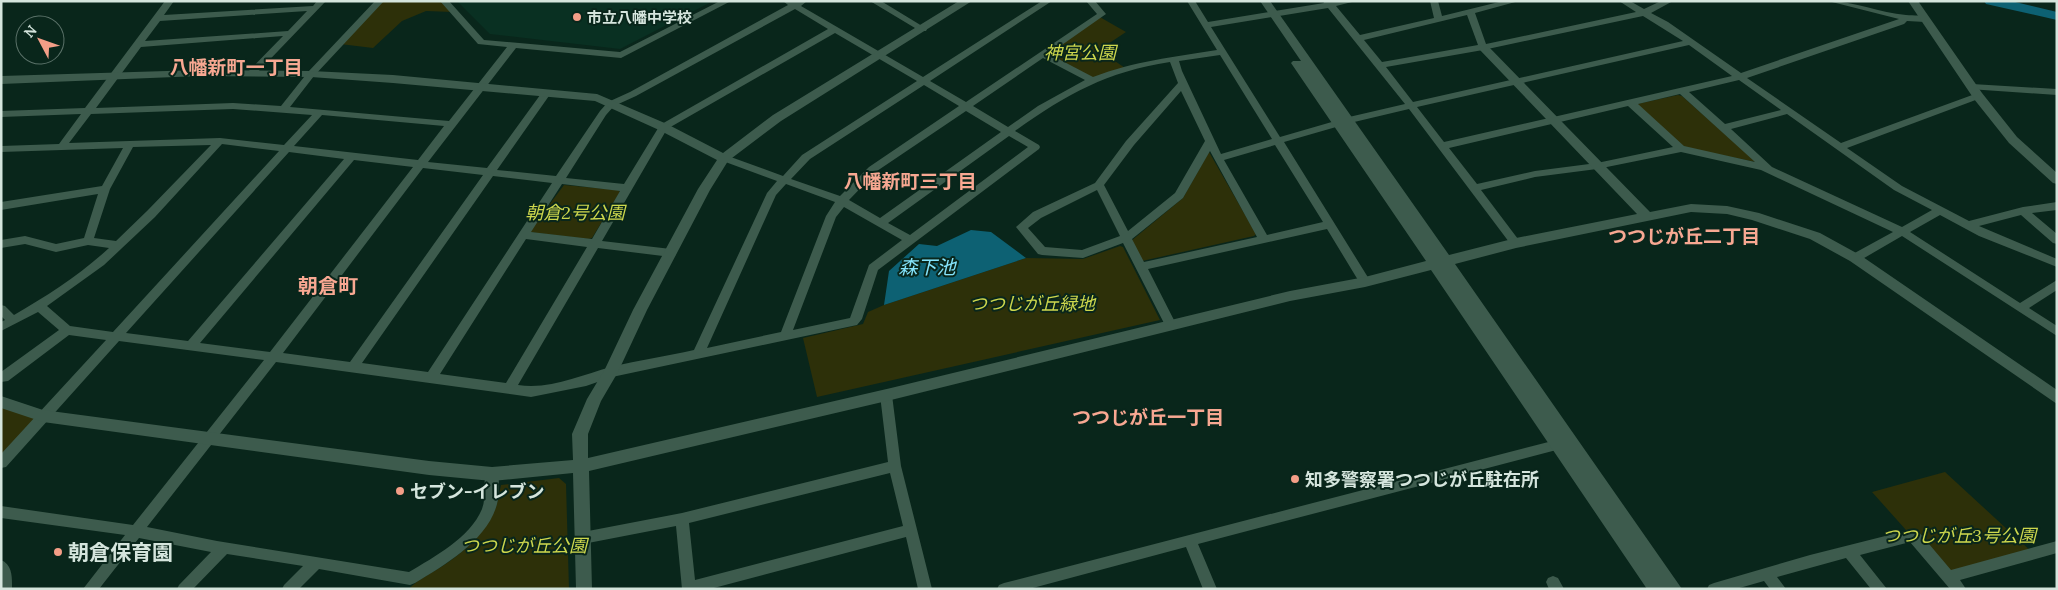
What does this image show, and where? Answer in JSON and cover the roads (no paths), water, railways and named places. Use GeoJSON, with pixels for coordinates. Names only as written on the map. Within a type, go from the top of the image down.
{"type":"FeatureCollection","features":[{"type":"Feature","properties":{"kind":"street"},"geometry":{"type":"LineString","coordinates":[[62,146],[140,44],[170,1]]}},
{"type":"Feature","properties":{"kind":"street"},"geometry":{"type":"LineString","coordinates":[[283,110],[311,74],[380,1]]}},
{"type":"Feature","properties":{"kind":"street"},"geometry":{"type":"LineString","coordinates":[[444,1],[481,42],[621,55],[726,1]]}},
{"type":"Feature","properties":{"kind":"street"},"geometry":{"type":"LineString","coordinates":[[874,1],[923,29]]}},
{"type":"Feature","properties":{"kind":"street"},"geometry":{"type":"LineString","coordinates":[[584,589],[580,434],[594,399],[611,372],[640,310],[704,189],[724,158],[777,118],[967,1]]}},
{"type":"Feature","properties":{"kind":"street"},"geometry":{"type":"LineString","coordinates":[[698,355],[772,193],[806,157],[1048,1]]}},
{"type":"Feature","properties":{"kind":"street"},"geometry":{"type":"LineString","coordinates":[[785,337],[831,216],[842,201],[873,169],[1102,14],[1090,1]]}},
{"type":"Feature","properties":{"kind":"street"},"geometry":{"type":"LineString","coordinates":[[1191,1],[1365,282]]}},
{"type":"Feature","properties":{"kind":"street"},"geometry":{"type":"LineString","coordinates":[[1255,1],[1267,10],[1564,443],[1657,589]]}},
{"type":"Feature","properties":{"kind":"street"},"geometry":{"type":"LineString","coordinates":[[1207,25],[1267,10],[1352,1]]}},
{"type":"Feature","properties":{"kind":"street"},"geometry":{"type":"LineString","coordinates":[[1434,1],[1439,18]]}},
{"type":"Feature","properties":{"kind":"street"},"geometry":{"type":"LineString","coordinates":[[1359,38],[1516,1]]}},
{"type":"Feature","properties":{"kind":"street"},"geometry":{"type":"LineString","coordinates":[[1622,1],[1665,24],[1898,188],[1968,225],[2057,263]]}},
{"type":"Feature","properties":{"kind":"street"},"geometry":{"type":"LineString","coordinates":[[1380,65],[1643,13],[1669,1]]}},
{"type":"Feature","properties":{"kind":"street"},"geometry":{"type":"LineString","coordinates":[[1832,1],[1905,18],[1925,19]]}},
{"type":"Feature","properties":{"kind":"street"},"geometry":{"type":"LineString","coordinates":[[1913,1],[1975,92],[2012,140],[2057,180]]}},
{"type":"Feature","properties":{"kind":"street"},"geometry":{"type":"LineString","coordinates":[[39,306],[66,330],[431,377],[531,392],[586,381],[611,372],[853,322],[856,319],[873,268],[1035,147],[1011,131],[964,106],[835,29],[795,3],[633,94],[611,104],[559,179],[431,377]]}},
{"type":"Feature","properties":{"kind":"street"},"geometry":{"type":"LineString","coordinates":[[1329,4],[1359,38],[1516,242]]}},
{"type":"Feature","properties":{"kind":"street"},"geometry":{"type":"LineString","coordinates":[[158,18],[319,5]]}},
{"type":"Feature","properties":{"kind":"street"},"geometry":{"type":"LineString","coordinates":[[252,73],[319,5]]}},
{"type":"Feature","properties":{"kind":"street"},"geometry":{"type":"LineString","coordinates":[[1470,11],[1483,46],[1646,216]]}},
{"type":"Feature","properties":{"kind":"street"},"geometry":{"type":"LineString","coordinates":[[1442,146],[1556,121],[1740,76],[1901,22],[1905,18]]}},
{"type":"Feature","properties":{"kind":"street"},"geometry":{"type":"LineString","coordinates":[[510,388],[663,127],[835,29]]}},
{"type":"Feature","properties":{"kind":"street"},"geometry":{"type":"LineString","coordinates":[[140,44],[291,33]]}},
{"type":"Feature","properties":{"kind":"street"},"geometry":{"type":"LineString","coordinates":[[1218,158],[1343,121],[1691,42]]}},
{"type":"Feature","properties":{"kind":"street"},"geometry":{"type":"LineString","coordinates":[[90,589],[208,440],[479,87],[514,45]]}},
{"type":"Feature","properties":{"kind":"street"},"geometry":{"type":"LineString","coordinates":[[880,223],[1041,108],[1080,85],[1125,68],[1224,52]]}},
{"type":"Feature","properties":{"kind":"street"},"geometry":{"type":"LineString","coordinates":[[1042,54],[1092,80]]}},
{"type":"Feature","properties":{"kind":"street"},"geometry":{"type":"LineString","coordinates":[[1174,59],[1177,71],[1218,158],[1264,239]]}},
{"type":"Feature","properties":{"kind":"street"},"geometry":{"type":"LineString","coordinates":[[1,80],[252,73],[311,74],[393,79],[596,98],[663,127],[707,151],[842,201],[910,240]]}},
{"type":"Feature","properties":{"kind":"street"},"geometry":{"type":"LineString","coordinates":[[1183,83],[1130,143],[1099,185],[1037,215],[1021,227],[1042,251],[1083,254],[1126,238],[1179,195],[1210,141]]}},
{"type":"Feature","properties":{"kind":"street"},"geometry":{"type":"LineString","coordinates":[[1682,91],[1770,170]]}},
{"type":"Feature","properties":{"kind":"street"},"geometry":{"type":"LineString","coordinates":[[1839,147],[1975,92],[2057,92]]}},
{"type":"Feature","properties":{"kind":"street"},"geometry":{"type":"LineString","coordinates":[[352,368],[546,93]]}},
{"type":"Feature","properties":{"kind":"street"},"geometry":{"type":"LineString","coordinates":[[1631,103],[1681,149]]}},
{"type":"Feature","properties":{"kind":"street"},"geometry":{"type":"LineString","coordinates":[[1,114],[233,106],[451,124]]}},
{"type":"Feature","properties":{"kind":"street"},"geometry":{"type":"LineString","coordinates":[[1724,128],[1788,111]]}},
{"type":"Feature","properties":{"kind":"street"},"geometry":{"type":"LineString","coordinates":[[1,463],[320,112]]}},
{"type":"Feature","properties":{"kind":"street"},"geometry":{"type":"LineString","coordinates":[[1,149],[220,141],[627,188]]}},
{"type":"Feature","properties":{"kind":"street"},"geometry":{"type":"LineString","coordinates":[[1,327],[39,306],[100,262],[151,214],[220,141]]}},
{"type":"Feature","properties":{"kind":"street"},"geometry":{"type":"LineString","coordinates":[[88,241],[105,189],[131,143]]}},
{"type":"Feature","properties":{"kind":"street"},"geometry":{"type":"LineString","coordinates":[[1475,188],[1535,174],[1598,166],[1681,149],[1770,170],[1903,232],[2057,332]]}},
{"type":"Feature","properties":{"kind":"street"},"geometry":{"type":"LineString","coordinates":[[190,347],[352,156]]}},
{"type":"Feature","properties":{"kind":"street"},"geometry":{"type":"LineString","coordinates":[[1099,185],[1171,326]]}},
{"type":"Feature","properties":{"kind":"street"},"geometry":{"type":"LineString","coordinates":[[1,206],[105,189]]}},
{"type":"Feature","properties":{"kind":"street"},"geometry":{"type":"LineString","coordinates":[[1968,225],[2023,211],[2057,206]]}},
{"type":"Feature","properties":{"kind":"street"},"geometry":{"type":"LineString","coordinates":[[1,402],[43,416],[208,440],[429,468],[492,474],[581,466],[886,396],[1290,296],[1365,282],[1516,242],[1690,208],[1727,210],[1754,216],[1815,236],[1855,258],[2057,398]]}},
{"type":"Feature","properties":{"kind":"street"},"geometry":{"type":"LineString","coordinates":[[1855,258],[1939,211]]}},
{"type":"Feature","properties":{"kind":"street"},"geometry":{"type":"LineString","coordinates":[[2023,211],[2057,240]]}},
{"type":"Feature","properties":{"kind":"street"},"geometry":{"type":"LineString","coordinates":[[1140,267],[1328,225]]}},
{"type":"Feature","properties":{"kind":"street"},"geometry":{"type":"LineString","coordinates":[[523,235],[671,253]]}},
{"type":"Feature","properties":{"kind":"street"},"geometry":{"type":"LineString","coordinates":[[1,244],[25,240],[56,248],[88,241],[118,245]]}},
{"type":"Feature","properties":{"kind":"street"},"geometry":{"type":"LineString","coordinates":[[2021,308],[2057,284]]}},
{"type":"Feature","properties":{"kind":"street"},"geometry":{"type":"LineString","coordinates":[[1,309],[13,321]]}},
{"type":"Feature","properties":{"kind":"street"},"geometry":{"type":"LineString","coordinates":[[1,377],[4,378],[66,330]]}},
{"type":"Feature","properties":{"kind":"street"},"geometry":{"type":"LineString","coordinates":[[886,396],[895,466],[925,589]]}},
{"type":"Feature","properties":{"kind":"street"},"geometry":{"type":"LineString","coordinates":[[1004,589],[1564,443]]}},
{"type":"Feature","properties":{"kind":"street"},"geometry":{"type":"LineString","coordinates":[[1564,443],[1674,589]]}},
{"type":"Feature","properties":{"kind":"street"},"geometry":{"type":"LineString","coordinates":[[583,538],[682,519],[895,466]]}},
{"type":"Feature","properties":{"kind":"street"},"geometry":{"type":"LineString","coordinates":[[1,512],[316,562],[406,584],[449,554],[466,539],[488,512],[492,498],[492,474]]}},
{"type":"Feature","properties":{"kind":"street"},"geometry":{"type":"LineString","coordinates":[[682,519],[689,588],[910,530]]}},
{"type":"Feature","properties":{"kind":"street"},"geometry":{"type":"LineString","coordinates":[[1714,589],[1766,573],[1913,535],[1959,589]]}},
{"type":"Feature","properties":{"kind":"street"},"geometry":{"type":"LineString","coordinates":[[1190,540],[1210,589]]}},
{"type":"Feature","properties":{"kind":"street"},"geometry":{"type":"LineString","coordinates":[[1948,577],[2057,546]]}},
{"type":"Feature","properties":{"kind":"street"},"geometry":{"type":"LineString","coordinates":[[184,589],[224,548]]}},
{"type":"Feature","properties":{"kind":"street"},"geometry":{"type":"LineString","coordinates":[[1849,552],[1880,589]]}},
{"type":"Feature","properties":{"kind":"street"},"geometry":{"type":"LineString","coordinates":[[289,589],[316,562]]}},
{"type":"Feature","properties":{"kind":"street"},"geometry":{"type":"LineString","coordinates":[[2,568],[6,577],[5,589]]}},
{"type":"Feature","properties":{"kind":"street"},"geometry":{"type":"LineString","coordinates":[[1766,573],[1779,589]]}},
{"type":"Feature","properties":{"kind":"water","name":"森下池"},"geometry":{"type":"Polygon","coordinates":[[[971,230],[991,232],[1026,258],[884,305],[889,271],[919,244],[937,246],[971,230]]]}},
{"type":"Feature","properties":{"kind":"waterway"},"geometry":{"type":"LineString","coordinates":[[1991,1],[2057,16]]}},
{"type":"Feature","properties":{"kind":"place","name":"市立八幡中学校"},"geometry":{"type":"Point","coordinates":[577,17]}},
{"type":"Feature","properties":{"kind":"place","name":"知多警察署つつじが丘駐在所"},"geometry":{"type":"Point","coordinates":[1295,479]}},
{"type":"Feature","properties":{"kind":"place","name":"セブン-イレブン"},"geometry":{"type":"Point","coordinates":[400,491]}},
{"type":"Feature","properties":{"kind":"place","name":"朝倉保育園"},"geometry":{"type":"Point","coordinates":[58,552]}},
{"type":"Feature","properties":{"kind":"district","name":"八幡新町一丁目"},"geometry":{"type":"Point","coordinates":[236,67]}},
{"type":"Feature","properties":{"kind":"district","name":"八幡新町三丁目"},"geometry":{"type":"Point","coordinates":[910,181]}},
{"type":"Feature","properties":{"kind":"district","name":"つつじが丘二丁目"},"geometry":{"type":"Point","coordinates":[1684,236]}},
{"type":"Feature","properties":{"kind":"district","name":"朝倉町"},"geometry":{"type":"Point","coordinates":[328,285]}},
{"type":"Feature","properties":{"kind":"district","name":"つつじが丘一丁目"},"geometry":{"type":"Point","coordinates":[1148,417]}},
{"type":"Feature","properties":{"kind":"park label","name":"神宮公園"},"geometry":{"type":"Point","coordinates":[1080,52]}},
{"type":"Feature","properties":{"kind":"park label","name":"朝倉2号公園"},"geometry":{"type":"Point","coordinates":[575,212]}},
{"type":"Feature","properties":{"kind":"park label","name":"つつじが丘緑地"},"geometry":{"type":"Point","coordinates":[1032,303]}},
{"type":"Feature","properties":{"kind":"park label","name":"つつじが丘3号公園"},"geometry":{"type":"Point","coordinates":[1959,535]}},
{"type":"Feature","properties":{"kind":"park label","name":"つつじが丘公園"},"geometry":{"type":"Point","coordinates":[524,545]}}]}
